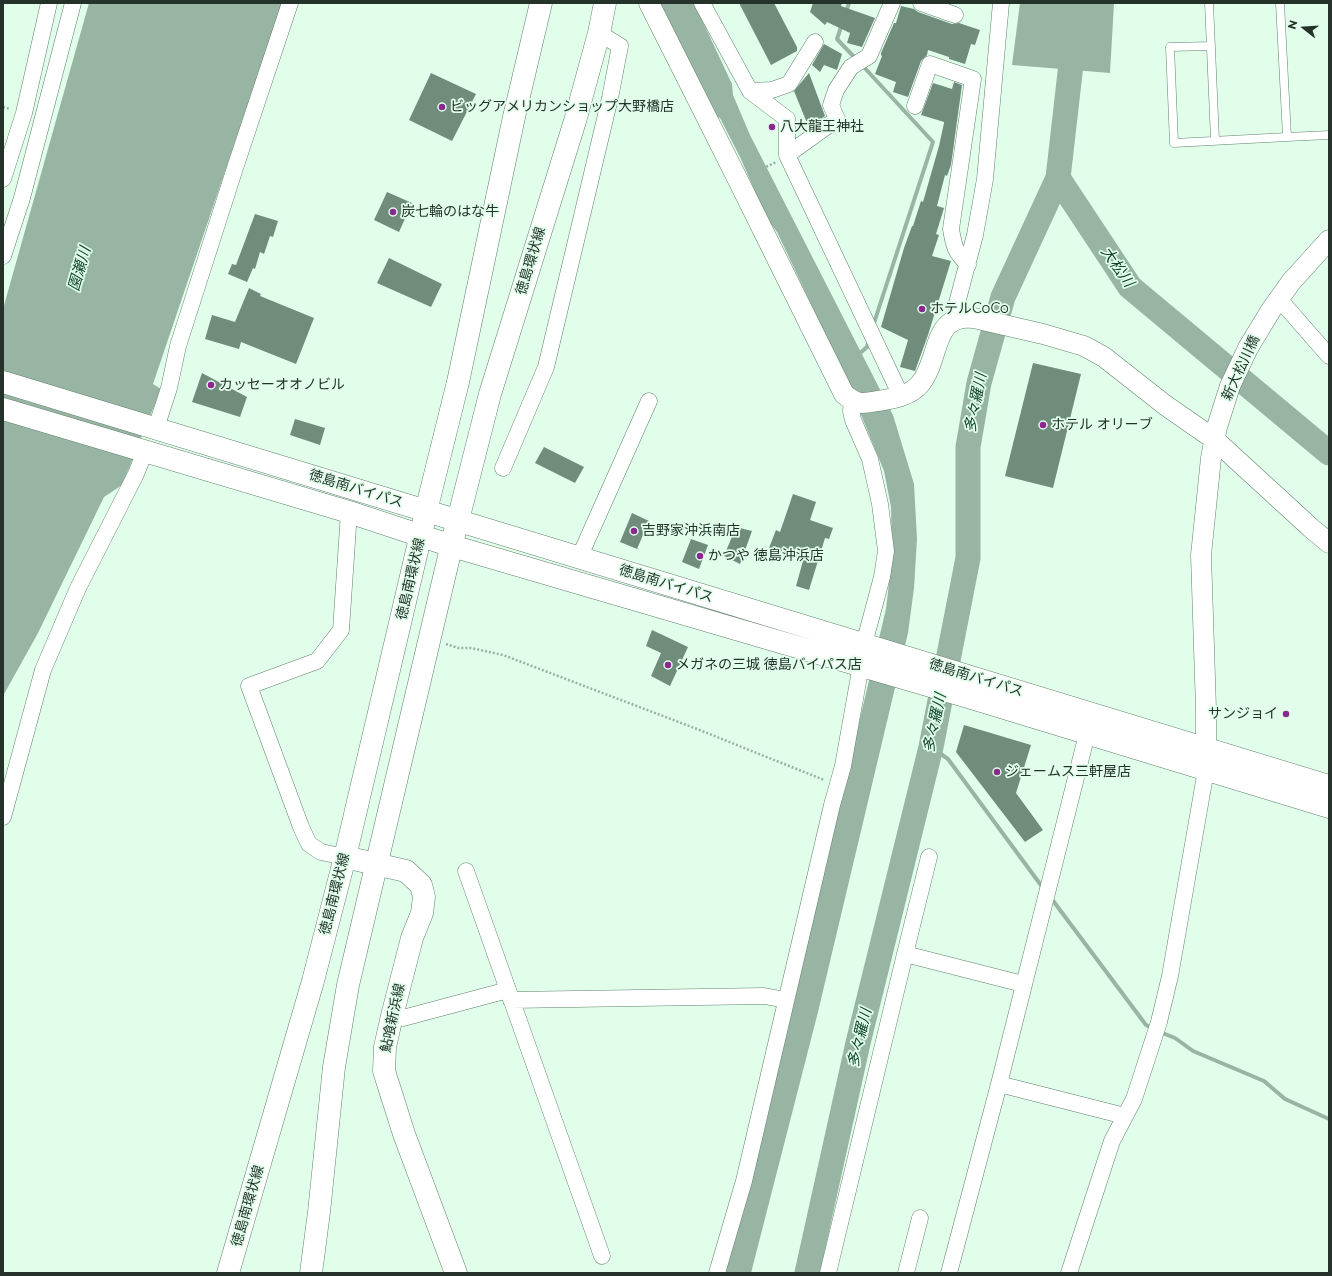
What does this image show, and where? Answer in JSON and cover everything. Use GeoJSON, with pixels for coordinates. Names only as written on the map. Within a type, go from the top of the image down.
{"type":"FeatureCollection","features":[{"type":"Feature","properties":{"kind":"main road"},"geometry":{"type":"LineString","coordinates":[[426,511],[458,382],[514,117],[541,3]]}},
{"type":"Feature","properties":{"kind":"main road","name":"徳島環状線"},"geometry":{"type":"LineString","coordinates":[[458,520],[490,394],[575,121],[599,33],[605,3]]}},
{"type":"Feature","properties":{"kind":"main road","name":"徳島南バイパス"},"geometry":{"type":"LineString","coordinates":[[3,382],[579,558],[866,656]]}},
{"type":"Feature","properties":{"kind":"main road","name":"徳島南バイパス"},"geometry":{"type":"LineString","coordinates":[[3,409],[349,512],[452,546],[866,656],[1206,759],[1329,807]]}},
{"type":"Feature","properties":{"kind":"main road","name":"徳島南環状線"},"geometry":{"type":"LineString","coordinates":[[228,1273],[313,981],[345,857],[426,511]]}},
{"type":"Feature","properties":{"kind":"main road"},"geometry":{"type":"LineString","coordinates":[[311,1273],[334,1067],[348,985],[458,520]]}},
{"type":"Feature","properties":{"kind":"main road","name":"徳島南バイパス"},"geometry":{"type":"LineString","coordinates":[[969,687],[1088,734],[1329,786]]}},
{"type":"Feature","properties":{"kind":"main road","name":"鮎喰新浜線"},"geometry":{"type":"LineString","coordinates":[[345,857],[377,863],[406,871],[421,885],[424,897],[422,913],[412,938],[392,1016],[385,1047],[384,1071],[404,1134],[456,1273]]}},
{"type":"Feature","properties":{"kind":"street"},"geometry":{"type":"LineString","coordinates":[[3,179],[24,114],[49,3]]}},
{"type":"Feature","properties":{"kind":"street"},"geometry":{"type":"LineString","coordinates":[[3,256],[22,198],[73,3]]}},
{"type":"Feature","properties":{"kind":"street"},"geometry":{"type":"LineString","coordinates":[[153,427],[169,388],[178,346],[239,153],[290,3]]}},
{"type":"Feature","properties":{"kind":"street"},"geometry":{"type":"LineString","coordinates":[[649,3],[844,394],[856,402],[897,397],[913,390],[920,384],[931,367],[940,334],[949,323],[966,318],[1015,327],[1084,346],[1104,357],[1165,405],[1215,433],[1311,528],[1329,543]]}},
{"type":"Feature","properties":{"kind":"street"},"geometry":{"type":"LineString","coordinates":[[702,3],[750,91],[787,119],[783,158],[897,397]]}},
{"type":"Feature","properties":{"kind":"street"},"geometry":{"type":"LineString","coordinates":[[783,158],[838,119],[831,105],[836,90],[851,67],[869,56],[892,3]]}},
{"type":"Feature","properties":{"kind":"street"},"geometry":{"type":"LineString","coordinates":[[921,3],[955,15]]}},
{"type":"Feature","properties":{"kind":"street"},"geometry":{"type":"LineString","coordinates":[[966,318],[957,303],[975,235],[985,179],[998,8]]}},
{"type":"Feature","properties":{"kind":"street"},"geometry":{"type":"LineString","coordinates":[[503,468],[546,367],[610,98],[620,46],[599,33]]}},
{"type":"Feature","properties":{"kind":"street"},"geometry":{"type":"LineString","coordinates":[[750,91],[772,90],[789,84],[815,42]]}},
{"type":"Feature","properties":{"kind":"street"},"geometry":{"type":"LineString","coordinates":[[915,106],[930,64],[973,79],[951,229],[955,248],[960,257],[968,264]]}},
{"type":"Feature","properties":{"kind":"street","name":"新大松川橋"},"geometry":{"type":"LineString","coordinates":[[1206,759],[1201,555],[1215,433],[1230,386],[1248,348],[1275,305],[1295,277],[1329,240]]}},
{"type":"Feature","properties":{"kind":"street"},"geometry":{"type":"LineString","coordinates":[[1275,305],[1329,356]]}},
{"type":"Feature","properties":{"kind":"street"},"geometry":{"type":"LineString","coordinates":[[579,558],[649,401]]}},
{"type":"Feature","properties":{"kind":"street"},"geometry":{"type":"LineString","coordinates":[[717,1273],[744,1181],[837,785],[843,766],[882,577],[886,551],[880,504],[870,459],[853,420],[851,411],[856,402]]}},
{"type":"Feature","properties":{"kind":"street"},"geometry":{"type":"LineString","coordinates":[[3,817],[9,767],[43,670],[78,588],[135,476],[142,451]]}},
{"type":"Feature","properties":{"kind":"street"},"geometry":{"type":"LineString","coordinates":[[345,857],[321,852],[309,844],[301,827],[249,686],[317,661],[341,630],[349,512]]}},
{"type":"Feature","properties":{"kind":"street"},"geometry":{"type":"LineString","coordinates":[[949,1273],[999,1084],[1023,984],[1088,734]]}},
{"type":"Feature","properties":{"kind":"street"},"geometry":{"type":"LineString","coordinates":[[1069,1273],[1112,1141],[1134,1099],[1159,1022],[1170,976],[1206,759]]}},
{"type":"Feature","properties":{"kind":"street"},"geometry":{"type":"LineString","coordinates":[[828,1273],[929,857]]}},
{"type":"Feature","properties":{"kind":"street"},"geometry":{"type":"LineString","coordinates":[[466,872],[602,1256]]}},
{"type":"Feature","properties":{"kind":"street"},"geometry":{"type":"LineString","coordinates":[[905,954],[1023,984]]}},
{"type":"Feature","properties":{"kind":"street"},"geometry":{"type":"LineString","coordinates":[[392,1016],[403,1018],[510,995],[764,996],[786,1000]]}},
{"type":"Feature","properties":{"kind":"street"},"geometry":{"type":"LineString","coordinates":[[999,1084],[1117,1114],[1124,1118]]}},
{"type":"Feature","properties":{"kind":"street"},"geometry":{"type":"LineString","coordinates":[[906,1273],[920,1218]]}},
{"type":"Feature","properties":{"kind":"lane"},"geometry":{"type":"LineString","coordinates":[[1209,3],[1215,140]]}},
{"type":"Feature","properties":{"kind":"lane"},"geometry":{"type":"LineString","coordinates":[[1280,3],[1287,137]]}},
{"type":"Feature","properties":{"kind":"lane"},"geometry":{"type":"LineString","coordinates":[[1211,46],[1170,47],[1174,143],[1329,135]]}},
{"type":"Feature","properties":{"kind":"path"},"geometry":{"type":"LineString","coordinates":[[746,176],[783,158]]}},
{"type":"Feature","properties":{"kind":"path"},"geometry":{"type":"LineString","coordinates":[[430,639],[458,648],[471,648],[503,655],[697,729],[837,785]]}},
{"type":"Feature","properties":{"kind":"water","name":"園瀬川"},"geometry":{"type":"Polygon","coordinates":[[[89,3],[282,3],[153,384],[161,389],[122,485],[104,497],[38,633],[3,696],[3,309],[89,3]]]}},
{"type":"Feature","properties":{"kind":"water"},"geometry":{"type":"Polygon","coordinates":[[[658,3],[694,3],[732,84],[733,95],[750,135],[893,415],[914,484],[917,539],[914,588],[908,633],[818,1012],[751,1273],[723,1273],[848,769],[886,609],[892,557],[891,507],[884,471],[846,378],[777,232],[766,217],[741,159],[720,118],[717,117],[658,3]]]}},
{"type":"Feature","properties":{"kind":"water"},"geometry":{"type":"Polygon","coordinates":[[[1020,3],[1114,3],[1110,73],[1012,65],[1020,3]]]}},
{"type":"Feature","properties":{"kind":"building"},"geometry":{"type":"Polygon","coordinates":[[[739,3],[774,3],[797,47],[797,51],[771,65],[739,3]]]}},
{"type":"Feature","properties":{"kind":"building"},"geometry":{"type":"Polygon","coordinates":[[[813,3],[842,3],[841,6],[875,18],[862,47],[847,43],[850,33],[827,22],[825,25],[810,12],[813,3]]]}},
{"type":"Feature","properties":{"kind":"building"},"geometry":{"type":"Polygon","coordinates":[[[901,6],[914,9],[918,12],[952,24],[959,23],[980,30],[975,45],[971,44],[965,64],[928,50],[927,55],[921,61],[908,97],[893,92],[896,82],[875,74],[882,56],[881,53],[894,23],[896,23],[901,6]]]}},
{"type":"Feature","properties":{"kind":"building"},"geometry":{"type":"Polygon","coordinates":[[[824,44],[842,54],[837,70],[824,65],[820,72],[812,65],[824,44]]]}},
{"type":"Feature","properties":{"kind":"building","name":"ビッグアメリカンショップ大野橋店"},"geometry":{"type":"Polygon","coordinates":[[[431,73],[476,94],[452,141],[409,120],[431,73]]]}},
{"type":"Feature","properties":{"kind":"building"},"geometry":{"type":"Polygon","coordinates":[[[809,73],[825,116],[809,128],[794,91],[809,73]]]}},
{"type":"Feature","properties":{"kind":"building"},"geometry":{"type":"Polygon","coordinates":[[[954,82],[962,85],[951,165],[947,176],[945,175],[937,206],[944,208],[936,234],[939,235],[932,256],[951,261],[915,371],[900,367],[908,340],[881,327],[904,248],[921,201],[923,202],[944,123],[921,115],[933,83],[952,89],[954,82]]]}},
{"type":"Feature","properties":{"kind":"building","name":"炭七輪のはな牛"},"geometry":{"type":"Polygon","coordinates":[[[387,192],[412,203],[399,232],[374,220],[387,192]]]}},
{"type":"Feature","properties":{"kind":"building"},"geometry":{"type":"Polygon","coordinates":[[[255,214],[278,221],[273,237],[270,236],[264,254],[260,252],[255,269],[253,268],[247,282],[228,274],[232,264],[236,265],[255,214]]]}},
{"type":"Feature","properties":{"kind":"building"},"geometry":{"type":"Polygon","coordinates":[[[389,258],[442,284],[431,307],[377,283],[389,258]]]}},
{"type":"Feature","properties":{"kind":"building"},"geometry":{"type":"Polygon","coordinates":[[[249,288],[261,294],[260,296],[314,318],[296,364],[241,342],[239,349],[205,339],[212,315],[235,322],[249,288]]]}},
{"type":"Feature","properties":{"kind":"building","name":"ホテル オリーブ"},"geometry":{"type":"Polygon","coordinates":[[[1033,363],[1081,374],[1053,488],[1005,476],[1033,363]]]}},
{"type":"Feature","properties":{"kind":"building","name":"カッセーオオノビル"},"geometry":{"type":"Polygon","coordinates":[[[202,373],[247,397],[240,417],[192,402],[202,373]]]}},
{"type":"Feature","properties":{"kind":"building"},"geometry":{"type":"Polygon","coordinates":[[[295,419],[325,428],[320,445],[290,435],[295,419]]]}},
{"type":"Feature","properties":{"kind":"building"},"geometry":{"type":"Polygon","coordinates":[[[544,447],[584,467],[575,483],[535,463],[544,447]]]}},
{"type":"Feature","properties":{"kind":"building"},"geometry":{"type":"Polygon","coordinates":[[[793,494],[816,502],[810,520],[833,528],[829,539],[825,538],[809,590],[796,586],[803,561],[769,548],[776,530],[780,532],[793,494]]]}},
{"type":"Feature","properties":{"kind":"building","name":"吉野家沖浜南店"},"geometry":{"type":"Polygon","coordinates":[[[632,513],[649,521],[637,549],[620,542],[632,513]]]}},
{"type":"Feature","properties":{"kind":"building"},"geometry":{"type":"Polygon","coordinates":[[[736,527],[752,531],[740,564],[724,556],[736,527]]]}},
{"type":"Feature","properties":{"kind":"building"},"geometry":{"type":"Polygon","coordinates":[[[691,539],[708,545],[699,569],[682,562],[691,539]]]}},
{"type":"Feature","properties":{"kind":"building","name":"メガネの三城 徳島バイパス店"},"geometry":{"type":"Polygon","coordinates":[[[652,630],[688,647],[670,686],[651,676],[661,653],[646,646],[652,630]]]}},
{"type":"Feature","properties":{"kind":"building","name":"ジェームス三軒屋店"},"geometry":{"type":"Polygon","coordinates":[[[964,725],[1031,745],[1016,793],[1043,830],[1025,842],[956,752],[964,725]]]}},
{"type":"Feature","properties":{"kind":"waterway"},"geometry":{"type":"LineString","coordinates":[[846,12],[849,3]]}},
{"type":"Feature","properties":{"kind":"waterway","name":"多々羅川"},"geometry":{"type":"LineString","coordinates":[[807,1273],[858,1043],[931,747],[968,558],[968,447],[979,383],[1003,297],[1058,178],[1078,3]]}},
{"type":"Feature","properties":{"kind":"waterway"},"geometry":{"type":"LineString","coordinates":[[842,24],[837,39],[856,59]]}},
{"type":"Feature","properties":{"kind":"waterway"},"geometry":{"type":"LineString","coordinates":[[861,64],[933,142],[873,326]]}},
{"type":"Feature","properties":{"kind":"waterway","name":"大松川"},"geometry":{"type":"LineString","coordinates":[[1058,178],[1130,287],[1329,453]]}},
{"type":"Feature","properties":{"kind":"waterway"},"geometry":{"type":"LineString","coordinates":[[858,355],[867,347],[869,340]]}},
{"type":"Feature","properties":{"kind":"waterway"},"geometry":{"type":"LineString","coordinates":[[931,747],[948,759],[1043,888]]}},
{"type":"Feature","properties":{"kind":"waterway"},"geometry":{"type":"LineString","coordinates":[[1051,898],[1146,1025],[1154,1029]]}},
{"type":"Feature","properties":{"kind":"waterway"},"geometry":{"type":"LineString","coordinates":[[1160,1032],[1175,1038],[1193,1051],[1264,1081],[1285,1099],[1329,1119]]}},
{"type":"Feature","properties":{"kind":"place","name":"ビッグアメリカンショップ大野橋店"},"geometry":{"type":"Point","coordinates":[442,107]}},
{"type":"Feature","properties":{"kind":"place","name":"八大龍王神社"},"geometry":{"type":"Point","coordinates":[772,127]}},
{"type":"Feature","properties":{"kind":"place","name":"炭七輪のはな牛"},"geometry":{"type":"Point","coordinates":[393,212]}},
{"type":"Feature","properties":{"kind":"place","name":"ホテルCoCo"},"geometry":{"type":"Point","coordinates":[922,309]}},
{"type":"Feature","properties":{"kind":"place","name":"カッセーオオノビル"},"geometry":{"type":"Point","coordinates":[211,385]}},
{"type":"Feature","properties":{"kind":"place","name":"ホテル オリーブ"},"geometry":{"type":"Point","coordinates":[1043,425]}},
{"type":"Feature","properties":{"kind":"place","name":"吉野家沖浜南店"},"geometry":{"type":"Point","coordinates":[634,531]}},
{"type":"Feature","properties":{"kind":"place","name":"かつや 徳島沖浜店"},"geometry":{"type":"Point","coordinates":[700,556]}},
{"type":"Feature","properties":{"kind":"place","name":"メガネの三城 徳島バイパス店"},"geometry":{"type":"Point","coordinates":[668,665]}},
{"type":"Feature","properties":{"kind":"place","name":"サンジョイ"},"geometry":{"type":"Point","coordinates":[1286,714]}},
{"type":"Feature","properties":{"kind":"place","name":"ジェームス三軒屋店"},"geometry":{"type":"Point","coordinates":[997,772]}}]}
